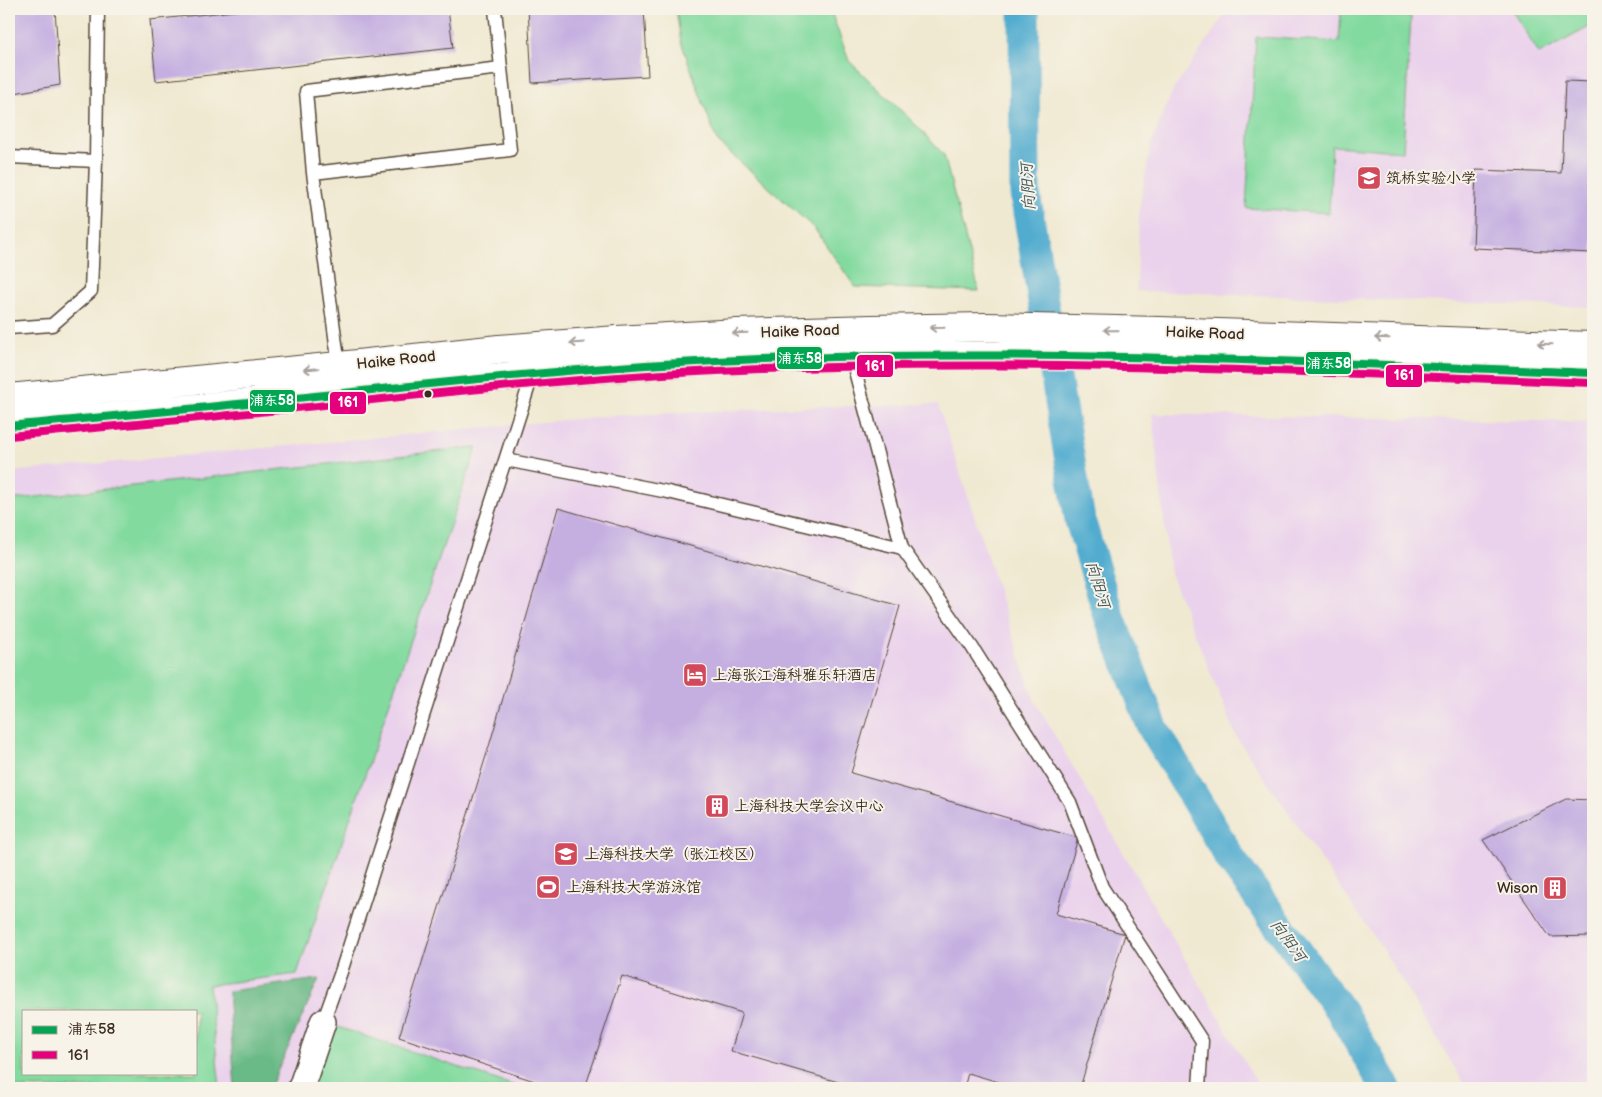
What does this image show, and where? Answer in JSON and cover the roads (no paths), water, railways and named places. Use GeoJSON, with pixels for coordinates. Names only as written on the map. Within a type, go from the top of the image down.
{"type":"FeatureCollection","features":[{"type":"Feature","properties":{"kind":"street","name":"Haike Road"},"geometry":{"type":"LineString","coordinates":[[9,398],[499,349],[766,332],[986,327],[1593,346]]}},
{"type":"Feature","properties":{"kind":"street","name":"Haike Road"},"geometry":{"type":"LineString","coordinates":[[9,426],[533,373],[739,360],[851,356],[990,354],[1165,358],[1593,373]]}},
{"type":"Feature","properties":{"kind":"street"},"geometry":{"type":"LineString","coordinates":[[301,1088],[323,1022]]}},
{"type":"Feature","properties":{"kind":"lane"},"geometry":{"type":"LineString","coordinates":[[9,328],[52,325],[91,291],[96,161],[98,9]]}},
{"type":"Feature","properties":{"kind":"lane"},"geometry":{"type":"LineString","coordinates":[[313,173],[510,150],[495,9]]}},
{"type":"Feature","properties":{"kind":"lane"},"geometry":{"type":"LineString","coordinates":[[339,366],[313,173],[306,91],[501,68]]}},
{"type":"Feature","properties":{"kind":"lane"},"geometry":{"type":"LineString","coordinates":[[9,157],[96,161]]}},
{"type":"Feature","properties":{"kind":"lane"},"geometry":{"type":"LineString","coordinates":[[851,356],[902,548],[972,647],[1070,802],[1102,887],[1202,1041],[1199,1088]]}},
{"type":"Feature","properties":{"kind":"lane"},"geometry":{"type":"LineString","coordinates":[[323,1022],[341,972],[533,373]]}},
{"type":"Feature","properties":{"kind":"lane"},"geometry":{"type":"LineString","coordinates":[[506,460],[668,492],[902,548]]}},
{"type":"Feature","properties":{"kind":"waterway","name":"向阳河"},"geometry":{"type":"LineString","coordinates":[[1024,9],[1025,194],[1080,520],[1109,616],[1153,728],[1232,861],[1342,1013],[1386,1088]]}},
{"type":"Feature","properties":{"kind":"place","name":"筑桥实验小学"},"geometry":{"type":"Point","coordinates":[1369,178]}},
{"type":"Feature","properties":{"kind":"place","name":"上海张江海科雅乐轩酒店"},"geometry":{"type":"Point","coordinates":[695,675]}},
{"type":"Feature","properties":{"kind":"place","name":"上海科技大学会议中心"},"geometry":{"type":"Point","coordinates":[717,806]}},
{"type":"Feature","properties":{"kind":"place","name":"上海科技大学（张江校区）"},"geometry":{"type":"Point","coordinates":[566,854]}},
{"type":"Feature","properties":{"kind":"place","name":"上海科技大学游泳馆"},"geometry":{"type":"Point","coordinates":[548,887]}},
{"type":"Feature","properties":{"kind":"place","name":"Wison"},"geometry":{"type":"Point","coordinates":[1555,888]}}]}
